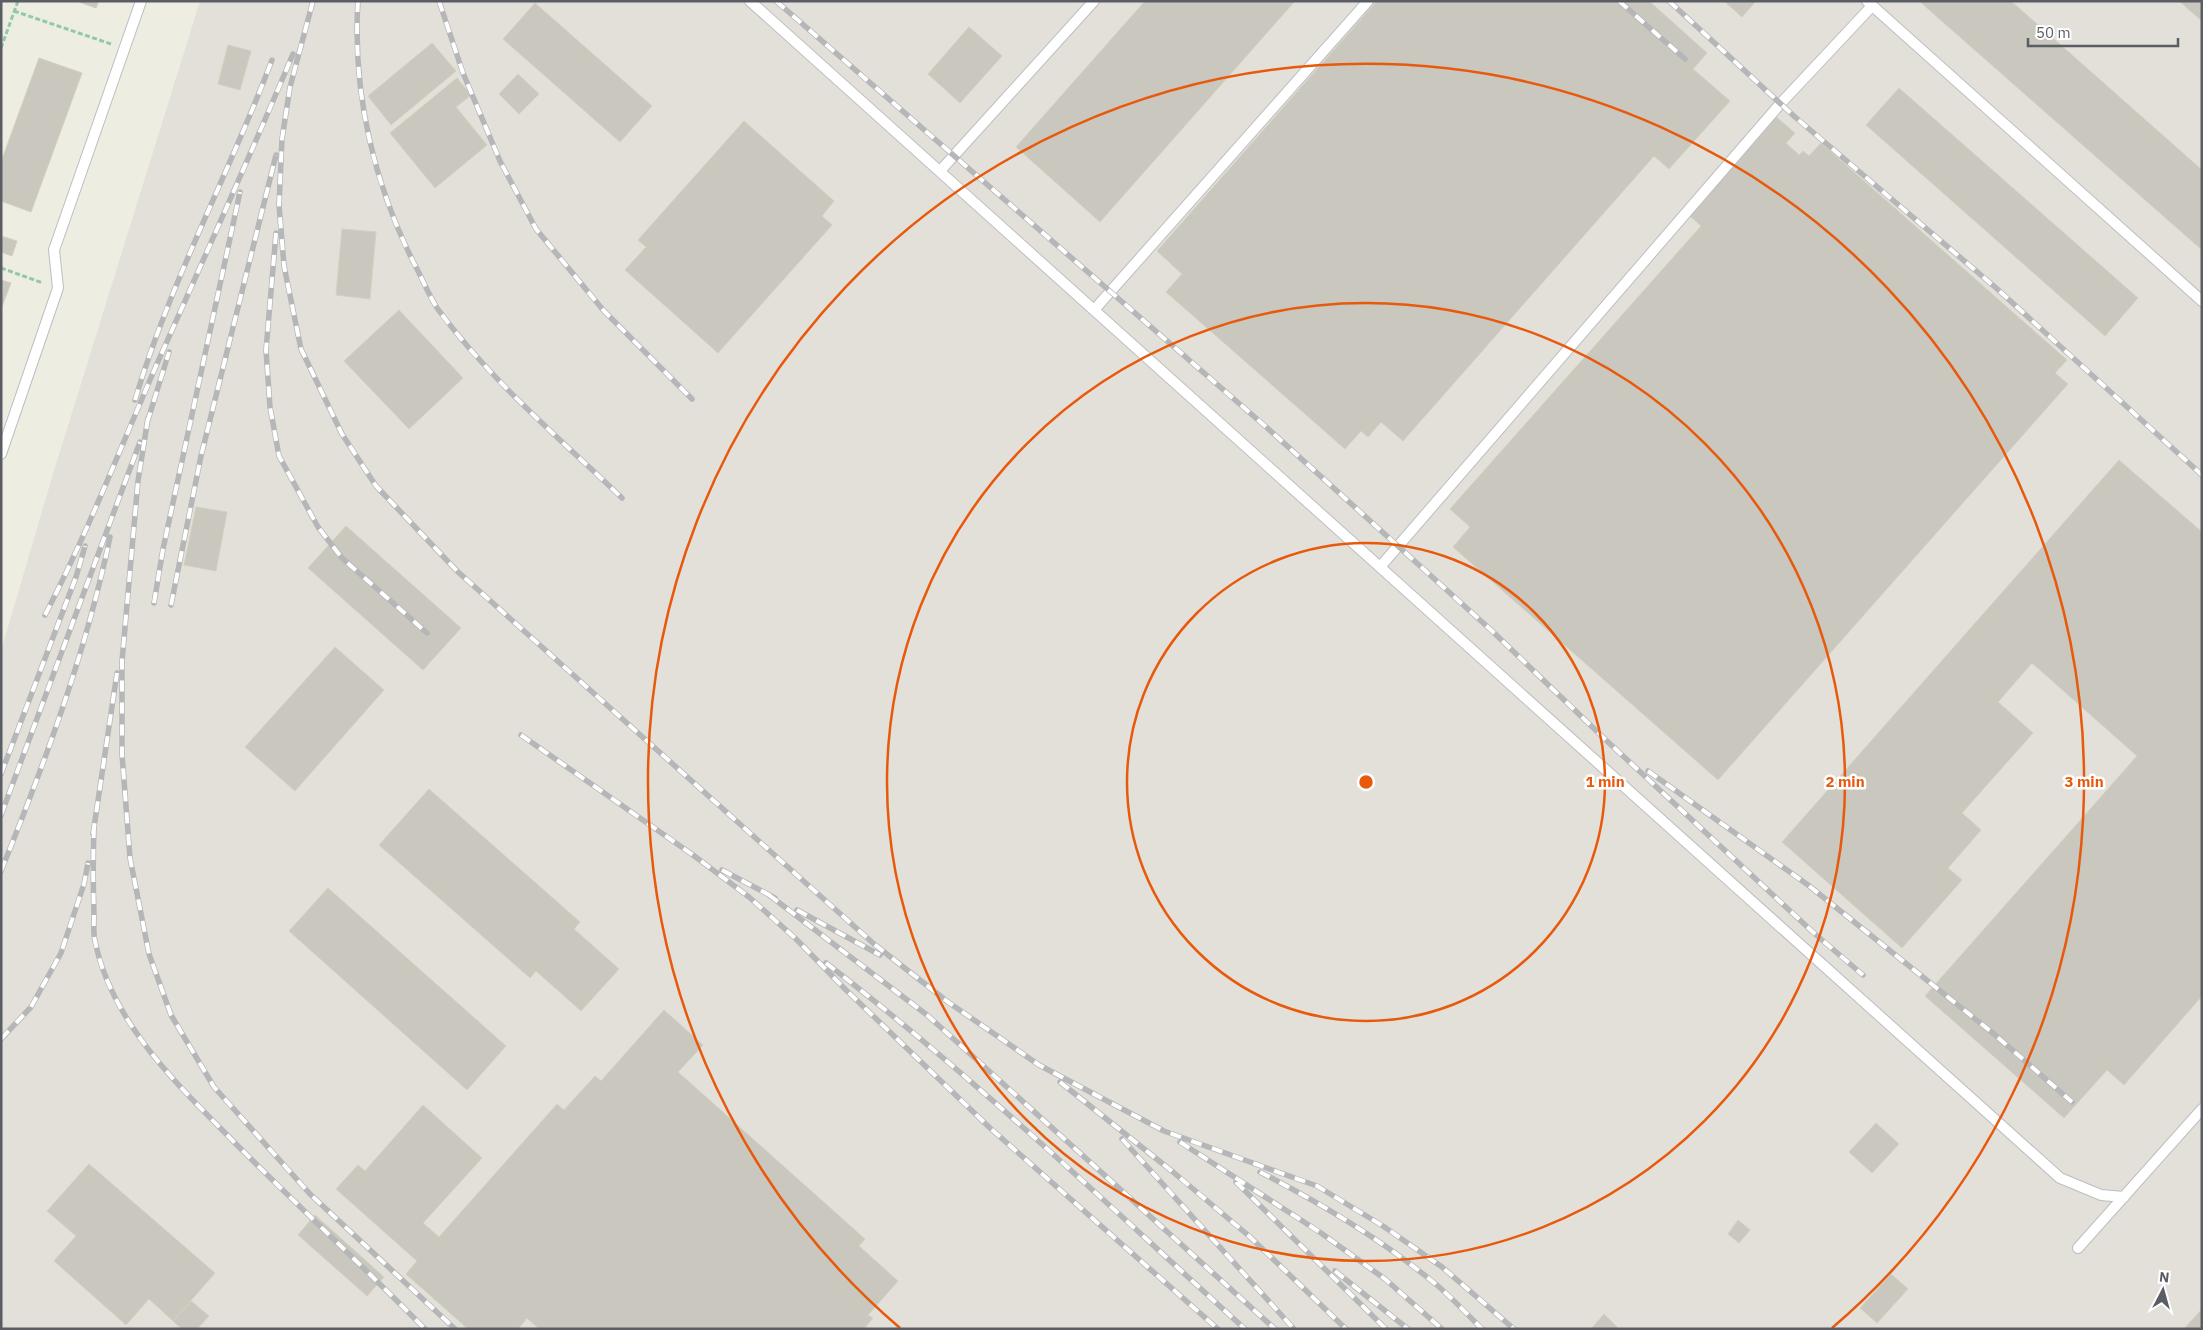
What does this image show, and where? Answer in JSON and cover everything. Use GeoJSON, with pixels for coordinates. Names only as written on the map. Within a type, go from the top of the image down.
{"type":"FeatureCollection","features":[{"type":"Feature","properties":{"kind":"lane"},"geometry":{"type":"LineString","coordinates":[[1,454],[58,288],[54,250],[141,1]]}},
{"type":"Feature","properties":{"kind":"lane"},"geometry":{"type":"LineString","coordinates":[[750,1],[2060,1178],[2101,1195],[2124,1197]]}},
{"type":"Feature","properties":{"kind":"lane"},"geometry":{"type":"LineString","coordinates":[[940,171],[1094,1]]}},
{"type":"Feature","properties":{"kind":"lane"},"geometry":{"type":"LineString","coordinates":[[1094,310],[1368,1]]}},
{"type":"Feature","properties":{"kind":"lane"},"geometry":{"type":"LineString","coordinates":[[1380,567],[1781,103],[1869,4],[2202,301]]}},
{"type":"Feature","properties":{"kind":"lane"},"geometry":{"type":"LineString","coordinates":[[2078,1248],[2202,1109]]}},
{"type":"Feature","properties":{"kind":"path"},"geometry":{"type":"LineString","coordinates":[[1,48],[18,1]]}},
{"type":"Feature","properties":{"kind":"path"},"geometry":{"type":"LineString","coordinates":[[14,11],[124,48]]}},
{"type":"Feature","properties":{"kind":"path"},"geometry":{"type":"LineString","coordinates":[[1,268],[58,288]]}},
{"type":"Feature","properties":{"kind":"shaded area"},"geometry":{"type":"Polygon","coordinates":[[[200,1],[2202,1],[2202,1329],[1,1329],[1,651],[53,474],[200,1]]]}},
{"type":"Feature","properties":{"kind":"building"},"geometry":{"type":"Polygon","coordinates":[[[76,1],[99,1],[96,8],[76,1]]]}},
{"type":"Feature","properties":{"kind":"building"},"geometry":{"type":"Polygon","coordinates":[[[1145,1],[1295,1],[1100,222],[1016,147],[1145,1]]]}},
{"type":"Feature","properties":{"kind":"building"},"geometry":{"type":"Polygon","coordinates":[[[1377,1],[1649,1],[1707,53],[1693,69],[1730,101],[1669,169],[1654,156],[1403,441],[1381,422],[1368,437],[1361,431],[1345,449],[1166,292],[1182,274],[1157,251],[1377,1]]]}},
{"type":"Feature","properties":{"kind":"building"},"geometry":{"type":"Polygon","coordinates":[[[1724,1],[1756,1],[1742,17],[1724,1]]]}},
{"type":"Feature","properties":{"kind":"building"},"geometry":{"type":"Polygon","coordinates":[[[1919,1],[2011,1],[2202,170],[2202,250],[1919,1]]]}},
{"type":"Feature","properties":{"kind":"building"},"geometry":{"type":"Polygon","coordinates":[[[2179,1],[2202,1],[2202,21],[2179,1]]]}},
{"type":"Feature","properties":{"kind":"building"},"geometry":{"type":"Polygon","coordinates":[[[535,3],[652,106],[620,142],[503,39],[535,3]]]}},
{"type":"Feature","properties":{"kind":"building"},"geometry":{"type":"Polygon","coordinates":[[[969,27],[1002,56],[960,103],[928,74],[969,27]]]}},
{"type":"Feature","properties":{"kind":"building"},"geometry":{"type":"Polygon","coordinates":[[[432,43],[456,71],[391,125],[368,96],[432,43]]]}},
{"type":"Feature","properties":{"kind":"building"},"geometry":{"type":"Polygon","coordinates":[[[228,45],[251,51],[240,90],[218,84],[228,45]]]}},
{"type":"Feature","properties":{"kind":"building"},"geometry":{"type":"Polygon","coordinates":[[[39,58],[82,73],[31,212],[1,201],[1,162],[39,58]]]}},
{"type":"Feature","properties":{"kind":"building"},"geometry":{"type":"Polygon","coordinates":[[[518,74],[539,94],[519,114],[499,94],[518,74]]]}},
{"type":"Feature","properties":{"kind":"building"},"geometry":{"type":"Polygon","coordinates":[[[457,78],[471,95],[456,107],[487,145],[435,188],[390,133],[457,78]]]}},
{"type":"Feature","properties":{"kind":"building"},"geometry":{"type":"Polygon","coordinates":[[[1899,88],[2138,298],[2105,336],[1866,125],[1899,88]]]}},
{"type":"Feature","properties":{"kind":"building"},"geometry":{"type":"Polygon","coordinates":[[[1775,116],[1795,133],[1786,143],[1799,155],[1803,151],[1809,156],[1821,143],[2067,360],[2055,373],[2068,384],[1718,780],[1453,547],[1470,527],[1450,509],[1701,226],[1688,214],[1775,116]]]}},
{"type":"Feature","properties":{"kind":"building"},"geometry":{"type":"Polygon","coordinates":[[[744,121],[834,201],[822,216],[832,225],[718,353],[625,270],[646,247],[638,240],[744,121]]]}},
{"type":"Feature","properties":{"kind":"building"},"geometry":{"type":"Polygon","coordinates":[[[342,229],[376,232],[370,299],[336,295],[342,229]]]}},
{"type":"Feature","properties":{"kind":"building"},"geometry":{"type":"Polygon","coordinates":[[[1,236],[17,241],[12,256],[1,252],[1,236]]]}},
{"type":"Feature","properties":{"kind":"building"},"geometry":{"type":"Polygon","coordinates":[[[1,280],[11,283],[1,309],[1,280]]]}},
{"type":"Feature","properties":{"kind":"building"},"geometry":{"type":"Polygon","coordinates":[[[399,310],[463,378],[409,429],[344,361],[399,310]]]}},
{"type":"Feature","properties":{"kind":"building"},"geometry":{"type":"Polygon","coordinates":[[[2119,460],[2202,532],[2202,996],[2124,1085],[2107,1070],[2064,1118],[1925,996],[2137,756],[2032,663],[1998,702],[2033,733],[1962,813],[1981,830],[1948,868],[1962,880],[1902,948],[1782,842],[2119,460]]]}},
{"type":"Feature","properties":{"kind":"building"},"geometry":{"type":"Polygon","coordinates":[[[196,507],[227,512],[216,571],[184,565],[196,507]]]}},
{"type":"Feature","properties":{"kind":"building"},"geometry":{"type":"Polygon","coordinates":[[[346,526],[461,628],[423,670],[308,568],[346,526]]]}},
{"type":"Feature","properties":{"kind":"building"},"geometry":{"type":"Polygon","coordinates":[[[335,647],[384,690],[295,791],[245,747],[335,647]]]}},
{"type":"Feature","properties":{"kind":"building"},"geometry":{"type":"Polygon","coordinates":[[[429,789],[580,922],[574,929],[619,969],[581,1011],[536,971],[530,978],[379,845],[429,789]]]}},
{"type":"Feature","properties":{"kind":"building"},"geometry":{"type":"Polygon","coordinates":[[[328,888],[506,1046],[467,1090],[289,931],[328,888]]]}},
{"type":"Feature","properties":{"kind":"building"},"geometry":{"type":"Polygon","coordinates":[[[664,1010],[703,1045],[678,1072],[865,1239],[859,1246],[898,1281],[868,1315],[873,1318],[864,1329],[539,1329],[527,1318],[518,1329],[468,1329],[406,1274],[417,1261],[336,1189],[358,1165],[365,1171],[423,1105],[482,1158],[423,1223],[439,1237],[557,1104],[564,1110],[595,1076],[601,1081],[664,1010]]]}},
{"type":"Feature","properties":{"kind":"building"},"geometry":{"type":"Polygon","coordinates":[[[1876,1123],[1899,1144],[1872,1173],[1849,1152],[1876,1123]]]}},
{"type":"Feature","properties":{"kind":"building"},"geometry":{"type":"Polygon","coordinates":[[[89,1164],[215,1273],[173,1321],[149,1299],[126,1325],[54,1261],[76,1236],[47,1211],[89,1164]]]}},
{"type":"Feature","properties":{"kind":"building"},"geometry":{"type":"Polygon","coordinates":[[[315,1215],[384,1277],[367,1296],[298,1235],[315,1215]]]}},
{"type":"Feature","properties":{"kind":"building"},"geometry":{"type":"Polygon","coordinates":[[[1738,1220],[1750,1230],[1739,1243],[1728,1234],[1738,1220]]]}},
{"type":"Feature","properties":{"kind":"building"},"geometry":{"type":"Polygon","coordinates":[[[1891,1274],[1908,1289],[1877,1323],[1860,1308],[1891,1274]]]}},
{"type":"Feature","properties":{"kind":"building"},"geometry":{"type":"Polygon","coordinates":[[[191,1301],[209,1316],[197,1329],[182,1329],[173,1321],[191,1301]]]}},
{"type":"Feature","properties":{"kind":"building"},"geometry":{"type":"Polygon","coordinates":[[[2202,1309],[2202,1329],[2184,1329],[2202,1309]]]}},
{"type":"Feature","properties":{"kind":"building"},"geometry":{"type":"Polygon","coordinates":[[[1604,1314],[1619,1329],[1591,1329],[1604,1314]]]}},
{"type":"Feature","properties":{"kind":"railway"},"geometry":{"type":"LineString","coordinates":[[313,1],[290,87],[282,139],[279,205],[284,266],[301,349],[342,434],[376,486],[457,571],[874,944],[948,1002],[1039,1065],[1164,1131],[1317,1186],[1383,1226],[1442,1267],[1514,1329]]}},
{"type":"Feature","properties":{"kind":"railway"},"geometry":{"type":"LineString","coordinates":[[358,1],[359,71],[363,106],[370,140],[390,207],[403,240],[432,299],[457,334],[479,359],[549,430],[622,498]]}},
{"type":"Feature","properties":{"kind":"railway"},"geometry":{"type":"LineString","coordinates":[[439,1],[463,73],[500,161],[536,229],[604,311],[692,399]]}},
{"type":"Feature","properties":{"kind":"railway"},"geometry":{"type":"LineString","coordinates":[[776,1],[1265,426],[1491,630],[1608,742],[1815,934],[1863,975]]}},
{"type":"Feature","properties":{"kind":"railway"},"geometry":{"type":"LineString","coordinates":[[1619,1],[1685,59]]}},
{"type":"Feature","properties":{"kind":"railway"},"geometry":{"type":"LineString","coordinates":[[1669,1],[1795,117],[1995,287],[2202,475]]}},
{"type":"Feature","properties":{"kind":"railway"},"geometry":{"type":"LineString","coordinates":[[45,615],[88,525],[293,54]]}},
{"type":"Feature","properties":{"kind":"railway"},"geometry":{"type":"LineString","coordinates":[[135,400],[165,313],[272,60]]}},
{"type":"Feature","properties":{"kind":"railway"},"geometry":{"type":"LineString","coordinates":[[171,605],[201,456],[276,155]]}},
{"type":"Feature","properties":{"kind":"railway"},"geometry":{"type":"LineString","coordinates":[[154,603],[163,549],[240,192]]}},
{"type":"Feature","properties":{"kind":"railway"},"geometry":{"type":"LineString","coordinates":[[276,233],[266,350],[270,407],[279,456],[318,527],[342,558],[427,633]]}},
{"type":"Feature","properties":{"kind":"railway"},"geometry":{"type":"LineString","coordinates":[[147,423],[169,352]]}},
{"type":"Feature","properties":{"kind":"railway"},"geometry":{"type":"LineString","coordinates":[[148,418],[138,481],[122,661],[122,754],[130,858],[149,954],[171,1015],[214,1087],[310,1194],[455,1329]]}},
{"type":"Feature","properties":{"kind":"railway"},"geometry":{"type":"LineString","coordinates":[[1,815],[140,442]]}},
{"type":"Feature","properties":{"kind":"railway"},"geometry":{"type":"LineString","coordinates":[[1,871],[33,789],[77,665],[110,537]]}},
{"type":"Feature","properties":{"kind":"railway"},"geometry":{"type":"LineString","coordinates":[[1,774],[76,577],[85,546]]}},
{"type":"Feature","properties":{"kind":"railway"},"geometry":{"type":"LineString","coordinates":[[93,834],[117,673]]}},
{"type":"Feature","properties":{"kind":"railway"},"geometry":{"type":"LineString","coordinates":[[521,735],[693,855],[749,897],[795,938],[845,989],[990,1128],[1218,1329]]}},
{"type":"Feature","properties":{"kind":"railway"},"geometry":{"type":"LineString","coordinates":[[1648,771],[1808,885],[1994,1034],[2072,1102]]}},
{"type":"Feature","properties":{"kind":"railway"},"geometry":{"type":"LineString","coordinates":[[94,827],[95,941],[104,971],[116,999],[132,1026],[150,1051],[191,1099],[425,1329]]}},
{"type":"Feature","properties":{"kind":"railway"},"geometry":{"type":"LineString","coordinates":[[1,1039],[31,1007],[61,953],[84,884],[88,863]]}},
{"type":"Feature","properties":{"kind":"railway"},"geometry":{"type":"LineString","coordinates":[[722,870],[775,898]]}},
{"type":"Feature","properties":{"kind":"railway"},"geometry":{"type":"LineString","coordinates":[[769,895],[927,1015],[1275,1329]]}},
{"type":"Feature","properties":{"kind":"railway"},"geometry":{"type":"LineString","coordinates":[[797,910],[880,955]]}},
{"type":"Feature","properties":{"kind":"railway"},"geometry":{"type":"LineString","coordinates":[[826,963],[881,1006],[987,1096],[1245,1329]]}},
{"type":"Feature","properties":{"kind":"railway"},"geometry":{"type":"LineString","coordinates":[[1060,1082],[1173,1172],[1249,1236],[1346,1329]]}},
{"type":"Feature","properties":{"kind":"railway"},"geometry":{"type":"LineString","coordinates":[[1122,1139],[1294,1329]]}},
{"type":"Feature","properties":{"kind":"railway"},"geometry":{"type":"LineString","coordinates":[[1180,1142],[1321,1233],[1385,1279],[1442,1329]]}},
{"type":"Feature","properties":{"kind":"railway"},"geometry":{"type":"LineString","coordinates":[[1260,1172],[1329,1210],[1396,1254],[1438,1286],[1482,1329]]}},
{"type":"Feature","properties":{"kind":"railway"},"geometry":{"type":"LineString","coordinates":[[1236,1182],[1386,1329]]}},
{"type":"Feature","properties":{"kind":"railway"},"geometry":{"type":"LineString","coordinates":[[1335,1271],[1408,1329]]}}]}
